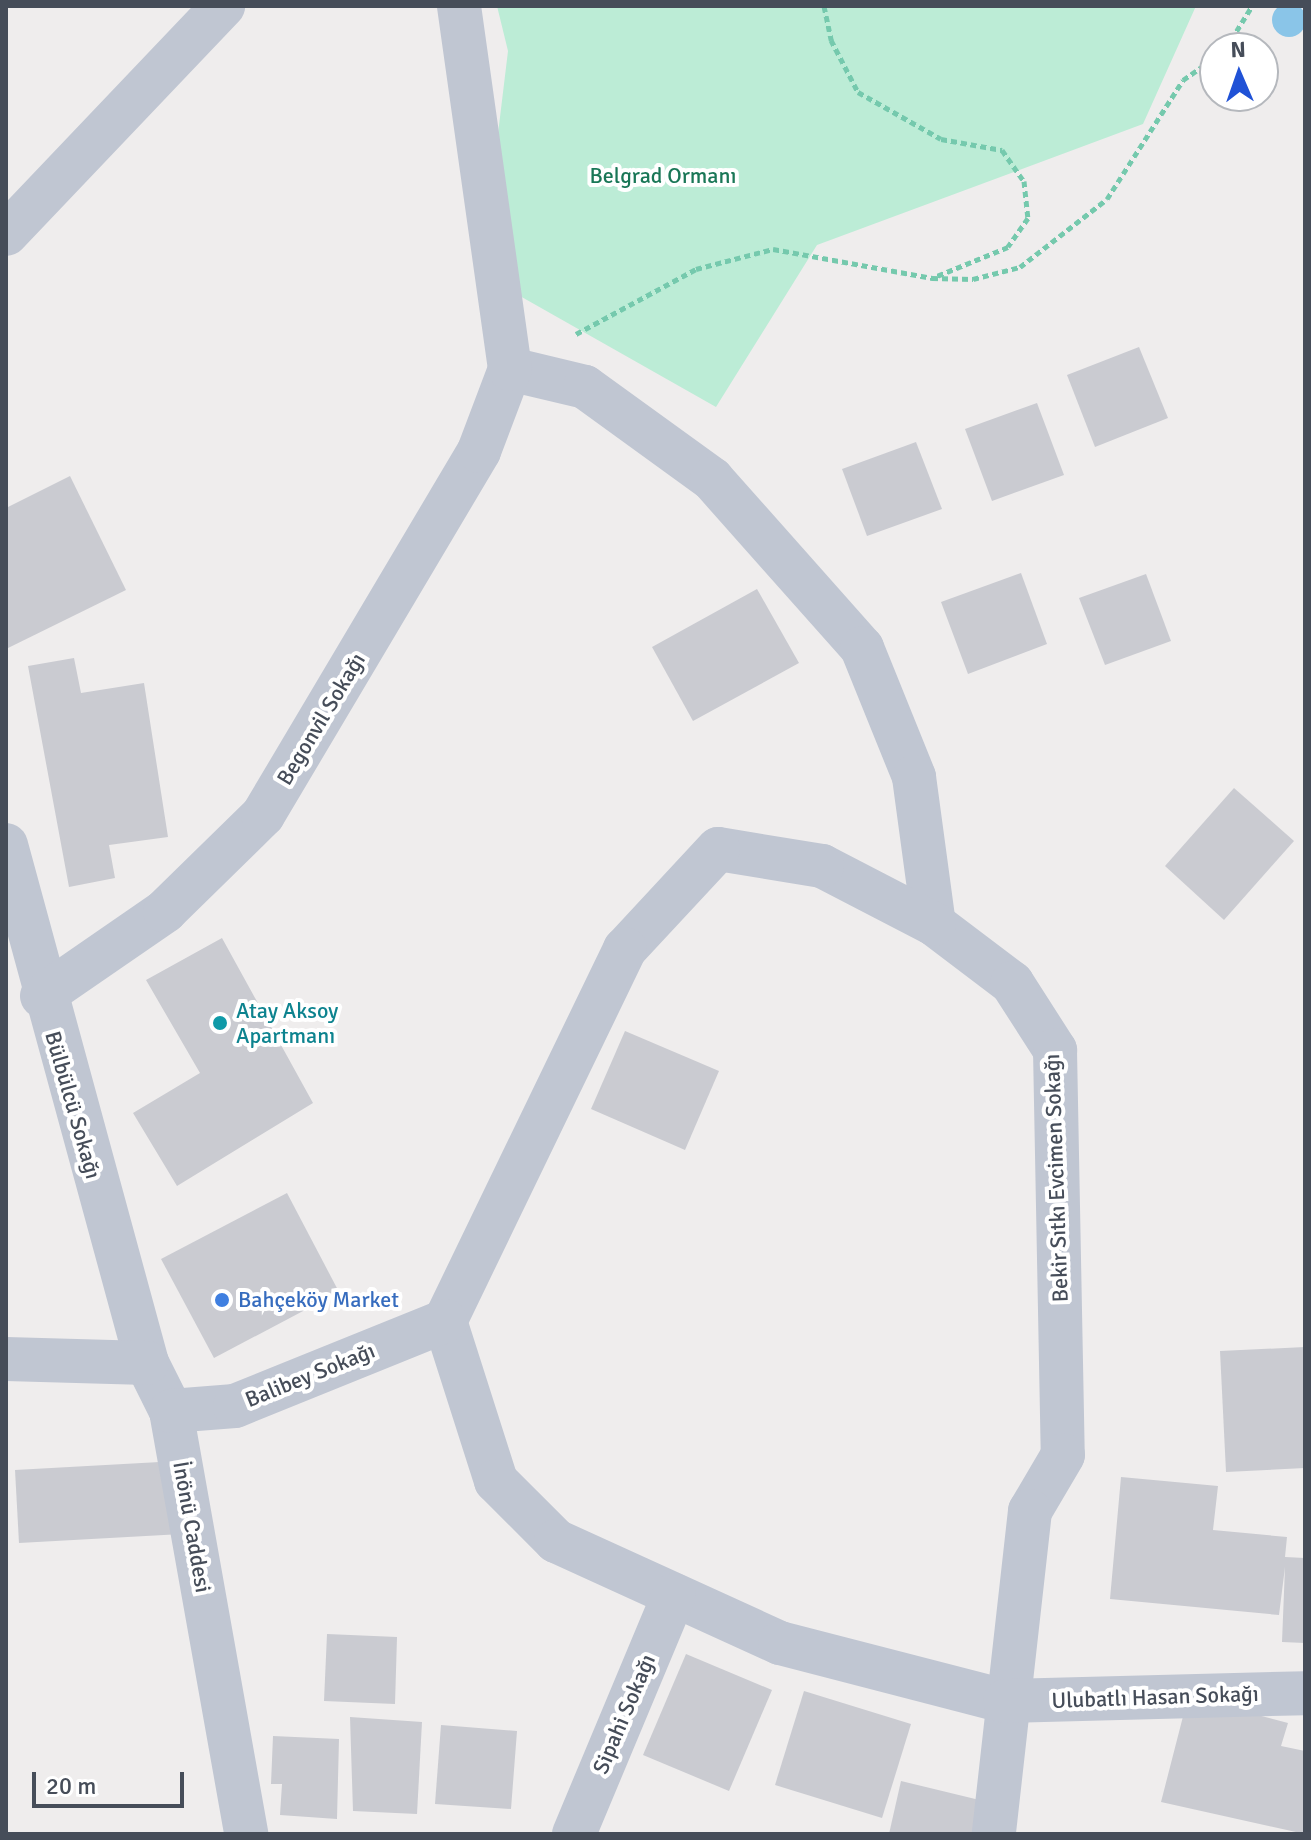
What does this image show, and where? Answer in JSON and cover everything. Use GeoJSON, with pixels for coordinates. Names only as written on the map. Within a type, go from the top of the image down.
{"type":"FeatureCollection","features":[{"type":"Feature","properties":{"kind":"street"},"geometry":{"type":"LineString","coordinates":[[6,234],[223,6]]}},
{"type":"Feature","properties":{"kind":"street"},"geometry":{"type":"LineString","coordinates":[[459,6],[510,369],[585,387],[712,479],[862,648],[914,777],[934,924]]}},
{"type":"Feature","properties":{"kind":"street","name":"Begonvil Sokağı"},"geometry":{"type":"LineString","coordinates":[[42,996],[165,911],[263,815],[479,451],[510,369]]}},
{"type":"Feature","properties":{"kind":"street","name":"Bülbülcü Sokağı"},"geometry":{"type":"LineString","coordinates":[[6,845],[16,918],[42,996],[147,1363]]}},
{"type":"Feature","properties":{"kind":"street","name":"Bekir Sıtkı Evcimen Sokağı"},"geometry":{"type":"LineString","coordinates":[[445,1321],[625,949],[718,849],[822,866],[934,924],[1012,983],[1055,1050],[1063,1455],[1030,1511],[1005,1701],[994,1834]]}},
{"type":"Feature","properties":{"kind":"street","name":"Balibey Sokağı"},"geometry":{"type":"LineString","coordinates":[[171,1411],[235,1406],[445,1321]]}},
{"type":"Feature","properties":{"kind":"street","name":"Ulubatlı Hasan Sokağı"},"geometry":{"type":"LineString","coordinates":[[445,1321],[496,1481],[556,1541],[780,1643],[1005,1701],[1305,1693]]}},
{"type":"Feature","properties":{"kind":"street"},"geometry":{"type":"LineString","coordinates":[[6,1359],[147,1363]]}},
{"type":"Feature","properties":{"kind":"street","name":"İnönü Caddesi"},"geometry":{"type":"LineString","coordinates":[[147,1363],[171,1411],[246,1834]]}},
{"type":"Feature","properties":{"kind":"street","name":"Sipahi Sokağı"},"geometry":{"type":"LineString","coordinates":[[574,1834],[674,1595]]}},
{"type":"Feature","properties":{"kind":"path"},"geometry":{"type":"LineString","coordinates":[[824,6],[831,40],[858,92],[941,139],[1002,150],[1024,181],[1028,218],[1008,247],[932,278]]}},
{"type":"Feature","properties":{"kind":"path"},"geometry":{"type":"LineString","coordinates":[[1236,32],[1252,6]]}},
{"type":"Feature","properties":{"kind":"path"},"geometry":{"type":"LineString","coordinates":[[510,369],[696,269],[773,249],[932,278],[973,279],[1020,267],[1071,233],[1107,199],[1183,80],[1199,69]]}},
{"type":"Feature","properties":{"kind":"green space","name":"Belgrad Ormanı"},"geometry":{"type":"Polygon","coordinates":[[[497,6],[1196,6],[1143,124],[817,245],[716,407],[481,274],[508,51],[497,6]]]}},
{"type":"Feature","properties":{"kind":"water"},"geometry":{"type":"Polygon","coordinates":[[[1289,3],[1301,8],[1306,20],[1301,32],[1289,37],[1277,32],[1272,20],[1277,8],[1289,3]]]}},
{"type":"Feature","properties":{"kind":"building"},"geometry":{"type":"Polygon","coordinates":[[[1139,347],[1168,418],[1095,447],[1067,375],[1139,347]]]}},
{"type":"Feature","properties":{"kind":"building"},"geometry":{"type":"Polygon","coordinates":[[[1037,403],[1064,475],[992,501],[965,429],[1037,403]]]}},
{"type":"Feature","properties":{"kind":"building"},"geometry":{"type":"Polygon","coordinates":[[[916,442],[942,509],[867,536],[842,469],[916,442]]]}},
{"type":"Feature","properties":{"kind":"building"},"geometry":{"type":"Polygon","coordinates":[[[70,476],[126,590],[6,649],[6,508],[70,476]]]}},
{"type":"Feature","properties":{"kind":"building"},"geometry":{"type":"Polygon","coordinates":[[[1021,573],[1047,644],[968,674],[941,602],[1021,573]]]}},
{"type":"Feature","properties":{"kind":"building"},"geometry":{"type":"Polygon","coordinates":[[[1146,574],[1171,641],[1105,665],[1079,598],[1146,574]]]}},
{"type":"Feature","properties":{"kind":"building"},"geometry":{"type":"Polygon","coordinates":[[[757,589],[799,663],[693,721],[652,647],[757,589]]]}},
{"type":"Feature","properties":{"kind":"building"},"geometry":{"type":"Polygon","coordinates":[[[74,658],[81,693],[144,683],[168,837],[109,845],[115,878],[69,887],[28,666],[74,658]]]}},
{"type":"Feature","properties":{"kind":"building"},"geometry":{"type":"Polygon","coordinates":[[[1234,788],[1294,841],[1224,920],[1165,866],[1234,788]]]}},
{"type":"Feature","properties":{"kind":"building","name":"Atay Aksoy Apartmanı"},"geometry":{"type":"Polygon","coordinates":[[[222,938],[313,1103],[177,1186],[133,1113],[200,1073],[146,980],[222,938]]]}},
{"type":"Feature","properties":{"kind":"building"},"geometry":{"type":"Polygon","coordinates":[[[625,1031],[719,1071],[685,1150],[591,1109],[625,1031]]]}},
{"type":"Feature","properties":{"kind":"building"},"geometry":{"type":"Polygon","coordinates":[[[287,1193],[339,1292],[214,1358],[161,1259],[287,1193]]]}},
{"type":"Feature","properties":{"kind":"building"},"geometry":{"type":"Polygon","coordinates":[[[1305,1347],[1305,1468],[1226,1472],[1220,1351],[1305,1347]]]}},
{"type":"Feature","properties":{"kind":"building"},"geometry":{"type":"Polygon","coordinates":[[[178,1461],[182,1534],[19,1543],[15,1470],[178,1461]]]}},
{"type":"Feature","properties":{"kind":"building"},"geometry":{"type":"Polygon","coordinates":[[[1121,1477],[1218,1486],[1213,1530],[1287,1537],[1285,1557],[1305,1558],[1305,1643],[1282,1642],[1285,1567],[1279,1615],[1110,1599],[1121,1477]]]}},
{"type":"Feature","properties":{"kind":"building"},"geometry":{"type":"Polygon","coordinates":[[[327,1634],[397,1637],[395,1704],[324,1701],[327,1634]]]}},
{"type":"Feature","properties":{"kind":"building"},"geometry":{"type":"Polygon","coordinates":[[[686,1654],[772,1690],[729,1791],[643,1755],[686,1654]]]}},
{"type":"Feature","properties":{"kind":"building"},"geometry":{"type":"Polygon","coordinates":[[[804,1691],[911,1724],[882,1818],[775,1785],[804,1691]]]}},
{"type":"Feature","properties":{"kind":"building"},"geometry":{"type":"Polygon","coordinates":[[[1188,1697],[1288,1723],[1281,1746],[1305,1751],[1305,1834],[1161,1802],[1188,1697]]]}},
{"type":"Feature","properties":{"kind":"building"},"geometry":{"type":"Polygon","coordinates":[[[350,1717],[422,1722],[417,1814],[353,1811],[350,1717]]]}},
{"type":"Feature","properties":{"kind":"building"},"geometry":{"type":"Polygon","coordinates":[[[441,1725],[517,1731],[511,1809],[435,1804],[441,1725]]]}},
{"type":"Feature","properties":{"kind":"building"},"geometry":{"type":"Polygon","coordinates":[[[273,1736],[339,1739],[337,1819],[280,1815],[282,1784],[271,1784],[273,1736]]]}},
{"type":"Feature","properties":{"kind":"building"},"geometry":{"type":"Polygon","coordinates":[[[901,1781],[996,1804],[989,1834],[889,1834],[901,1781]]]}},
{"type":"Feature","properties":{"kind":"place","name":"Atay Aksoy Apartmanı"},"geometry":{"type":"Point","coordinates":[220,1023]}},
{"type":"Feature","properties":{"kind":"place","name":"Bahçeköy Market"},"geometry":{"type":"Point","coordinates":[222,1300]}}]}
